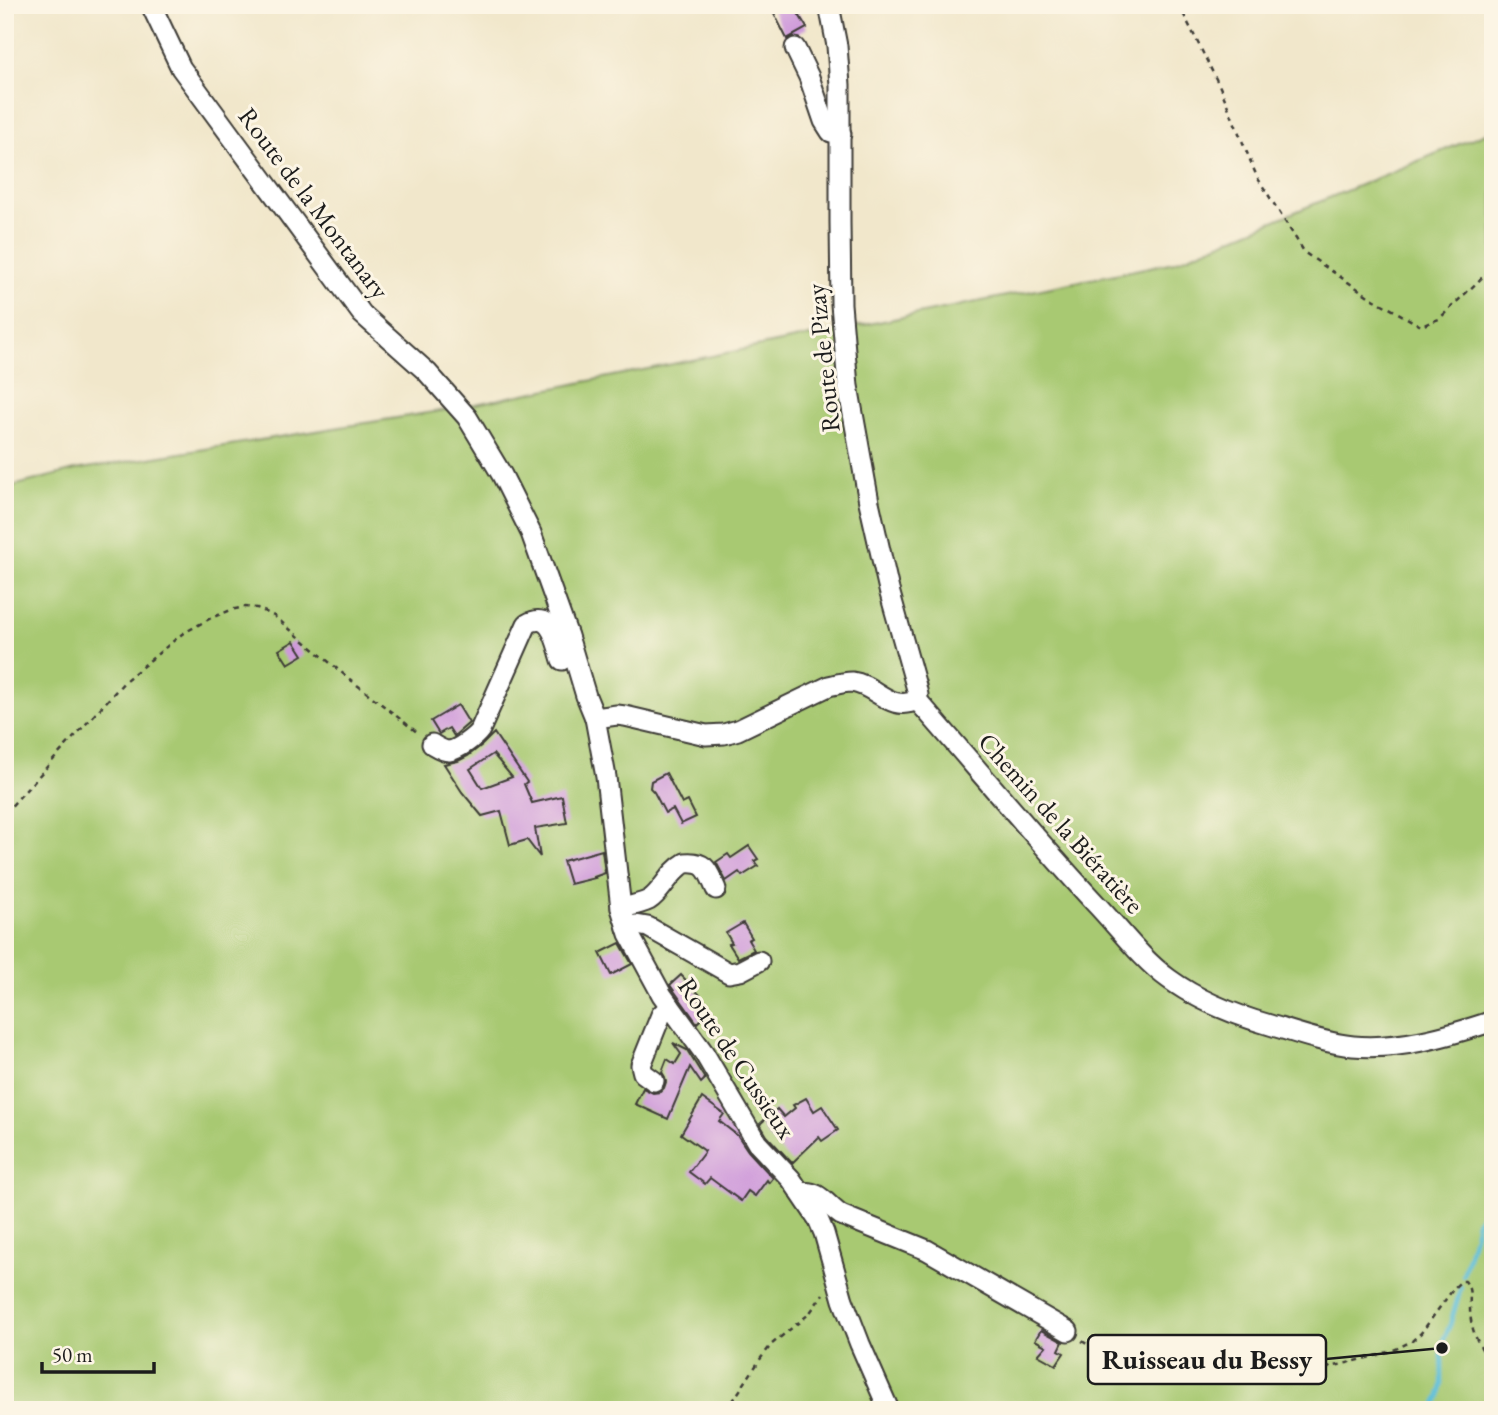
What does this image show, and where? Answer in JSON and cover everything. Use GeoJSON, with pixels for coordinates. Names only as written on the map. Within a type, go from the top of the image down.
{"type":"FeatureCollection","features":[{"type":"Feature","properties":{"kind":"street","name":"Route de la Montanary"},"geometry":{"type":"LineString","coordinates":[[151,5],[181,68],[362,314],[427,372],[467,416],[502,475],[531,533],[595,718]]}},
{"type":"Feature","properties":{"kind":"street","name":"Route de Pizay"},"geometry":{"type":"LineString","coordinates":[[829,5],[840,85],[841,304],[848,386],[869,502],[889,590],[916,686],[917,699]]}},
{"type":"Feature","properties":{"kind":"street"},"geometry":{"type":"LineString","coordinates":[[794,48],[810,77],[827,128],[831,132],[841,134]]}},
{"type":"Feature","properties":{"kind":"street"},"geometry":{"type":"LineString","coordinates":[[432,744],[448,751],[453,750],[480,730],[523,630],[533,621],[545,622],[551,629],[566,672],[569,676],[580,676]]}},
{"type":"Feature","properties":{"kind":"street"},"geometry":{"type":"LineString","coordinates":[[595,718],[617,715],[706,735],[724,734],[842,682],[854,682],[900,704],[909,704],[917,699]]}},
{"type":"Feature","properties":{"kind":"street","name":"Chemin de la Biératière"},"geometry":{"type":"LineString","coordinates":[[917,699],[1076,882],[1147,959],[1167,978],[1188,992],[1258,1021],[1325,1041],[1353,1046],[1417,1042],[1493,1021]]}},
{"type":"Feature","properties":{"kind":"street","name":"Route de Cussieux"},"geometry":{"type":"LineString","coordinates":[[595,718],[607,777],[621,908],[627,928],[648,971],[704,1053],[757,1143],[791,1179],[821,1226],[836,1279],[860,1344],[889,1410]]}},
{"type":"Feature","properties":{"kind":"street"},"geometry":{"type":"LineString","coordinates":[[621,908],[653,897],[671,874],[685,863],[699,863],[705,867],[716,889]]}},
{"type":"Feature","properties":{"kind":"street"},"geometry":{"type":"LineString","coordinates":[[627,928],[636,925],[648,927],[729,973],[740,971],[760,961]]}},
{"type":"Feature","properties":{"kind":"street"},"geometry":{"type":"LineString","coordinates":[[654,1081],[643,1073],[641,1065],[657,1023],[670,1006]]}},
{"type":"Feature","properties":{"kind":"street"},"geometry":{"type":"LineString","coordinates":[[801,1193],[812,1192],[841,1215],[927,1250],[1068,1331]]}},
{"type":"Feature","properties":{"kind":"path"},"geometry":{"type":"LineString","coordinates":[[1179,5],[1220,87],[1256,177],[1305,253],[1370,297],[1421,326],[1439,319],[1493,267]]}},
{"type":"Feature","properties":{"kind":"path"},"geometry":{"type":"LineString","coordinates":[[5,813],[136,672],[182,634],[211,618],[244,607],[257,608],[274,615],[432,744]]}},
{"type":"Feature","properties":{"kind":"path"},"geometry":{"type":"LineString","coordinates":[[727,1410],[761,1357],[772,1344],[809,1314],[827,1285],[836,1279]]}},
{"type":"Feature","properties":{"kind":"path"},"geometry":{"type":"LineString","coordinates":[[1068,1331],[1099,1353],[1133,1364],[1311,1370],[1327,1368],[1379,1355],[1412,1341],[1428,1325],[1454,1288],[1461,1281],[1465,1281],[1471,1295],[1470,1308],[1476,1339],[1483,1353],[1493,1363]]}},
{"type":"Feature","properties":{"kind":"green space"},"geometry":{"type":"Polygon","coordinates":[[[1493,130],[1493,1410],[5,1410],[5,488],[75,470],[446,410],[1174,262],[1493,130]]]}},
{"type":"Feature","properties":{"kind":"building"},"geometry":{"type":"Polygon","coordinates":[[[770,5],[793,5],[807,28],[787,39],[770,5]]]}},
{"type":"Feature","properties":{"kind":"building"},"geometry":{"type":"Polygon","coordinates":[[[294,641],[303,655],[288,664],[279,650],[294,641]]]}},
{"type":"Feature","properties":{"kind":"building"},"geometry":{"type":"Polygon","coordinates":[[[458,705],[469,723],[454,736],[449,728],[439,734],[431,721],[458,705]]]}},
{"type":"Feature","properties":{"kind":"building"},"geometry":{"type":"Polygon","coordinates":[[[494,733],[527,782],[524,784],[532,803],[562,796],[567,823],[535,828],[540,857],[527,840],[510,845],[501,811],[482,816],[444,764],[468,756],[494,733]],[[493,754],[470,769],[482,788],[512,777],[493,754]]]}},
{"type":"Feature","properties":{"kind":"building"},"geometry":{"type":"Polygon","coordinates":[[[666,773],[682,804],[688,801],[696,817],[681,824],[673,809],[665,813],[650,788],[651,781],[666,773]]]}},
{"type":"Feature","properties":{"kind":"building"},"geometry":{"type":"Polygon","coordinates":[[[749,846],[758,859],[754,861],[758,866],[742,876],[739,872],[726,881],[716,862],[728,854],[731,858],[749,846]]]}},
{"type":"Feature","properties":{"kind":"building"},"geometry":{"type":"Polygon","coordinates":[[[602,850],[605,873],[570,884],[563,861],[602,850]]]}},
{"type":"Feature","properties":{"kind":"building"},"geometry":{"type":"Polygon","coordinates":[[[743,923],[752,938],[748,940],[754,950],[738,958],[726,933],[743,923]]]}},
{"type":"Feature","properties":{"kind":"building"},"geometry":{"type":"Polygon","coordinates":[[[620,943],[632,964],[611,975],[600,953],[620,943]]]}},
{"type":"Feature","properties":{"kind":"building"},"geometry":{"type":"Polygon","coordinates":[[[681,975],[700,995],[697,998],[710,1011],[697,1023],[670,985],[681,975]]]}},
{"type":"Feature","properties":{"kind":"building"},"geometry":{"type":"Polygon","coordinates":[[[673,1043],[687,1050],[705,1079],[701,1083],[690,1067],[668,1119],[635,1104],[643,1088],[653,1093],[664,1088],[666,1082],[662,1072],[667,1059],[675,1064],[681,1054],[673,1043]]]}},
{"type":"Feature","properties":{"kind":"building"},"geometry":{"type":"Polygon","coordinates":[[[702,1098],[724,1114],[719,1121],[738,1136],[773,1178],[769,1183],[767,1180],[755,1196],[748,1191],[741,1201],[710,1178],[705,1184],[689,1172],[705,1151],[681,1134],[702,1098]]]}},
{"type":"Feature","properties":{"kind":"building"},"geometry":{"type":"Polygon","coordinates":[[[806,1098],[814,1111],[822,1106],[838,1130],[822,1141],[819,1137],[792,1163],[767,1136],[760,1124],[777,1109],[784,1117],[795,1108],[793,1105],[806,1098]]]}},
{"type":"Feature","properties":{"kind":"building"},"geometry":{"type":"Polygon","coordinates":[[[1041,1330],[1063,1342],[1059,1350],[1064,1353],[1056,1365],[1038,1355],[1046,1346],[1035,1340],[1041,1330]]]}},
{"type":"Feature","properties":{"kind":"waterway"},"geometry":{"type":"LineString","coordinates":[[1463,1275],[1477,1221],[1493,1194]]}},
{"type":"Feature","properties":{"kind":"waterway"},"geometry":{"type":"LineString","coordinates":[[1433,1410],[1442,1385],[1444,1338],[1461,1287]]}},
{"type":"Feature","properties":{"kind":"place","name":"Ruisseau du Bessy"},"geometry":{"type":"Point","coordinates":[1442,1348]}}]}
